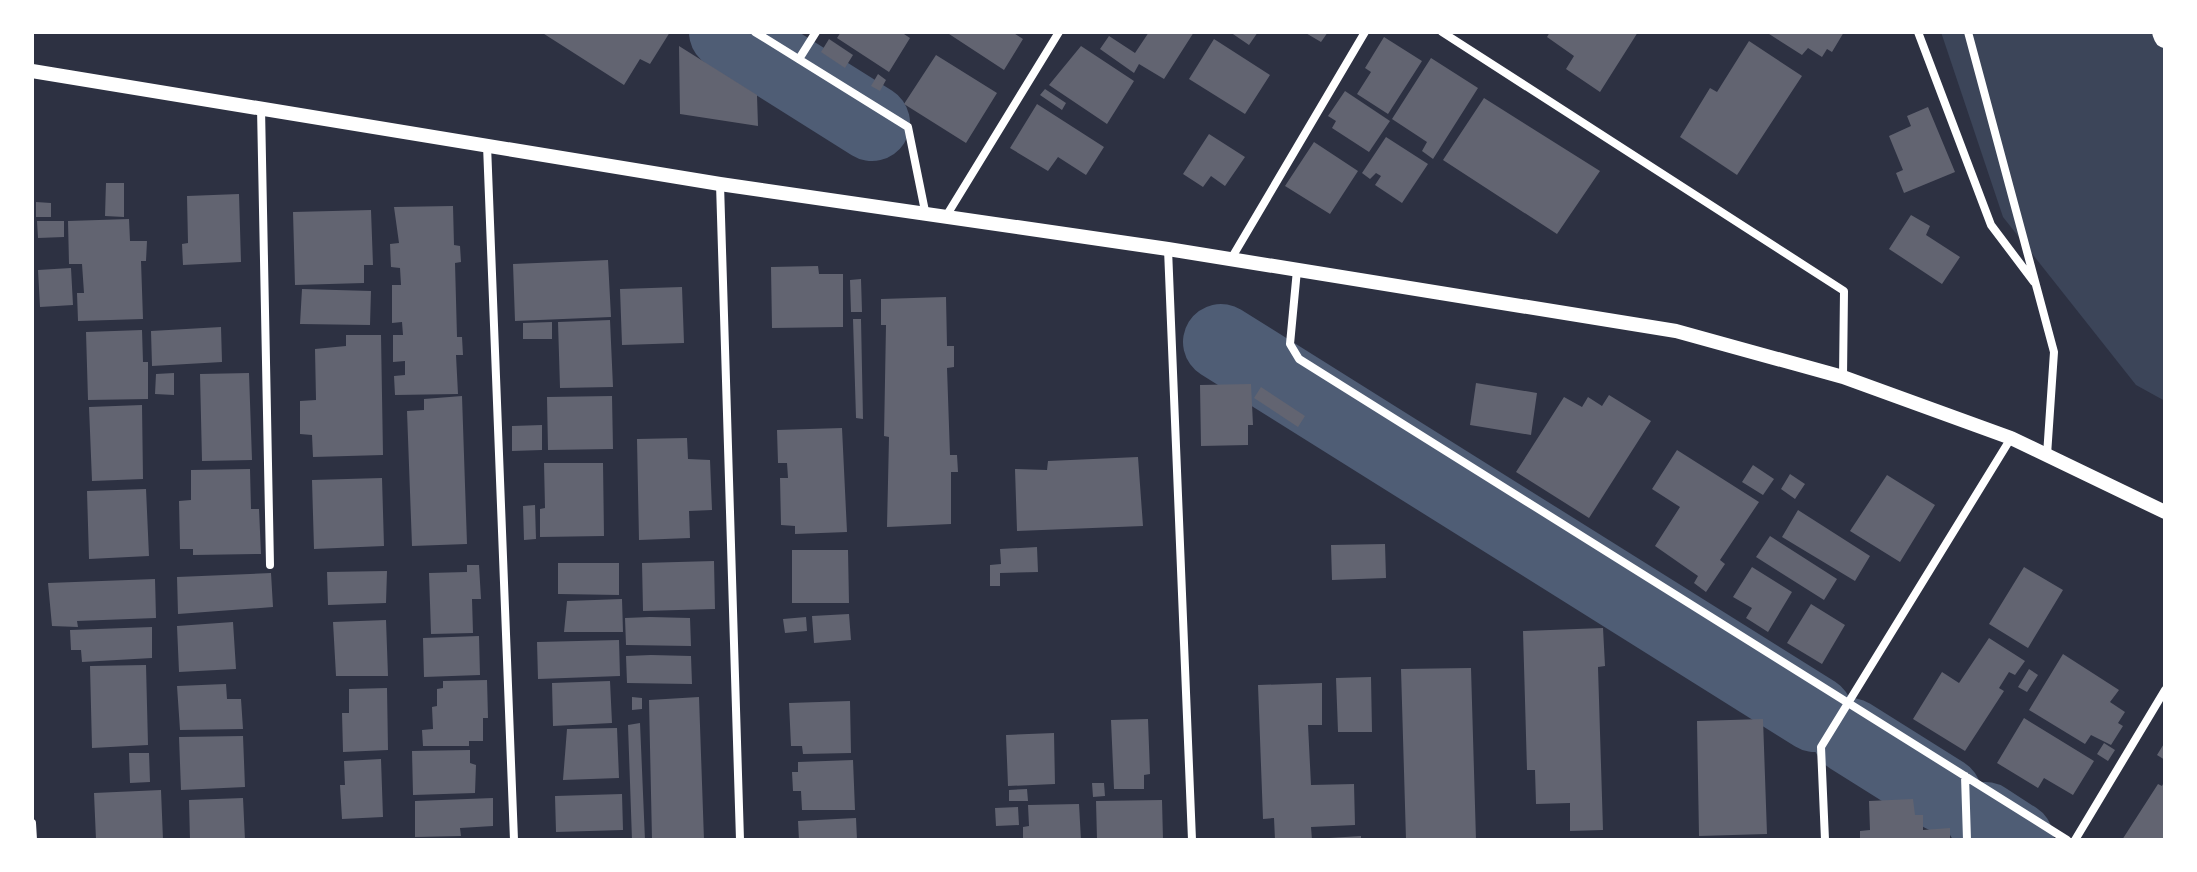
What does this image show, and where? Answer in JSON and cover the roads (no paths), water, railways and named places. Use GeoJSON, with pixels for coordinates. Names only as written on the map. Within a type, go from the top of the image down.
{"type":"FeatureCollection","features":[{"type":"Feature","properties":{"kind":"street"},"geometry":{"type":"LineString","coordinates":[[755,32],[908,127],[926,216]]}},
{"type":"Feature","properties":{"kind":"street"},"geometry":{"type":"LineString","coordinates":[[799,59],[816,32]]}},
{"type":"Feature","properties":{"kind":"street"},"geometry":{"type":"LineString","coordinates":[[945,218],[1059,32]]}},
{"type":"Feature","properties":{"kind":"street"},"geometry":{"type":"LineString","coordinates":[[1231,260],[1365,32]]}},
{"type":"Feature","properties":{"kind":"street"},"geometry":{"type":"LineString","coordinates":[[1442,32],[1844,291],[1843,377]]}},
{"type":"Feature","properties":{"kind":"street"},"geometry":{"type":"LineString","coordinates":[[1918,32],[1991,225],[2037,286]]}},
{"type":"Feature","properties":{"kind":"street"},"geometry":{"type":"LineString","coordinates":[[1968,32],[2054,352],[2047,455]]}},
{"type":"Feature","properties":{"kind":"street"},"geometry":{"type":"LineString","coordinates":[[32,71],[720,184],[1168,249],[1676,331],[1843,377],[2011,438],[2165,512]]}},
{"type":"Feature","properties":{"kind":"street"},"geometry":{"type":"LineString","coordinates":[[261,108],[270,565]]}},
{"type":"Feature","properties":{"kind":"street"},"geometry":{"type":"LineString","coordinates":[[487,145],[514,840]]}},
{"type":"Feature","properties":{"kind":"street"},"geometry":{"type":"LineString","coordinates":[[720,184],[740,840]]}},
{"type":"Feature","properties":{"kind":"street"},"geometry":{"type":"LineString","coordinates":[[1168,249],[1192,840]]}},
{"type":"Feature","properties":{"kind":"street"},"geometry":{"type":"LineString","coordinates":[[1297,270],[1290,344],[1299,359],[2067,840]]}},
{"type":"Feature","properties":{"kind":"street"},"geometry":{"type":"LineString","coordinates":[[1825,840],[1821,747],[2011,438]]}},
{"type":"Feature","properties":{"kind":"street"},"geometry":{"type":"LineString","coordinates":[[2075,840],[2165,690]]}},
{"type":"Feature","properties":{"kind":"street"},"geometry":{"type":"LineString","coordinates":[[1965,776],[1967,840]]}},
{"type":"Feature","properties":{"kind":"street"},"geometry":{"type":"LineString","coordinates":[[32,823],[33,840]]}},
{"type":"Feature","properties":{"kind":"waterway"},"geometry":{"type":"LineString","coordinates":[[727,32],[872,123]]}},
{"type":"Feature","properties":{"kind":"waterway"},"geometry":{"type":"LineString","coordinates":[[1221,342],[1815,714]]}},
{"type":"Feature","properties":{"kind":"waterway"},"geometry":{"type":"LineString","coordinates":[[1850,736],[1944,795]]}},
{"type":"Feature","properties":{"kind":"waterway"},"geometry":{"type":"LineString","coordinates":[[1985,820],[2016,840]]}}]}
